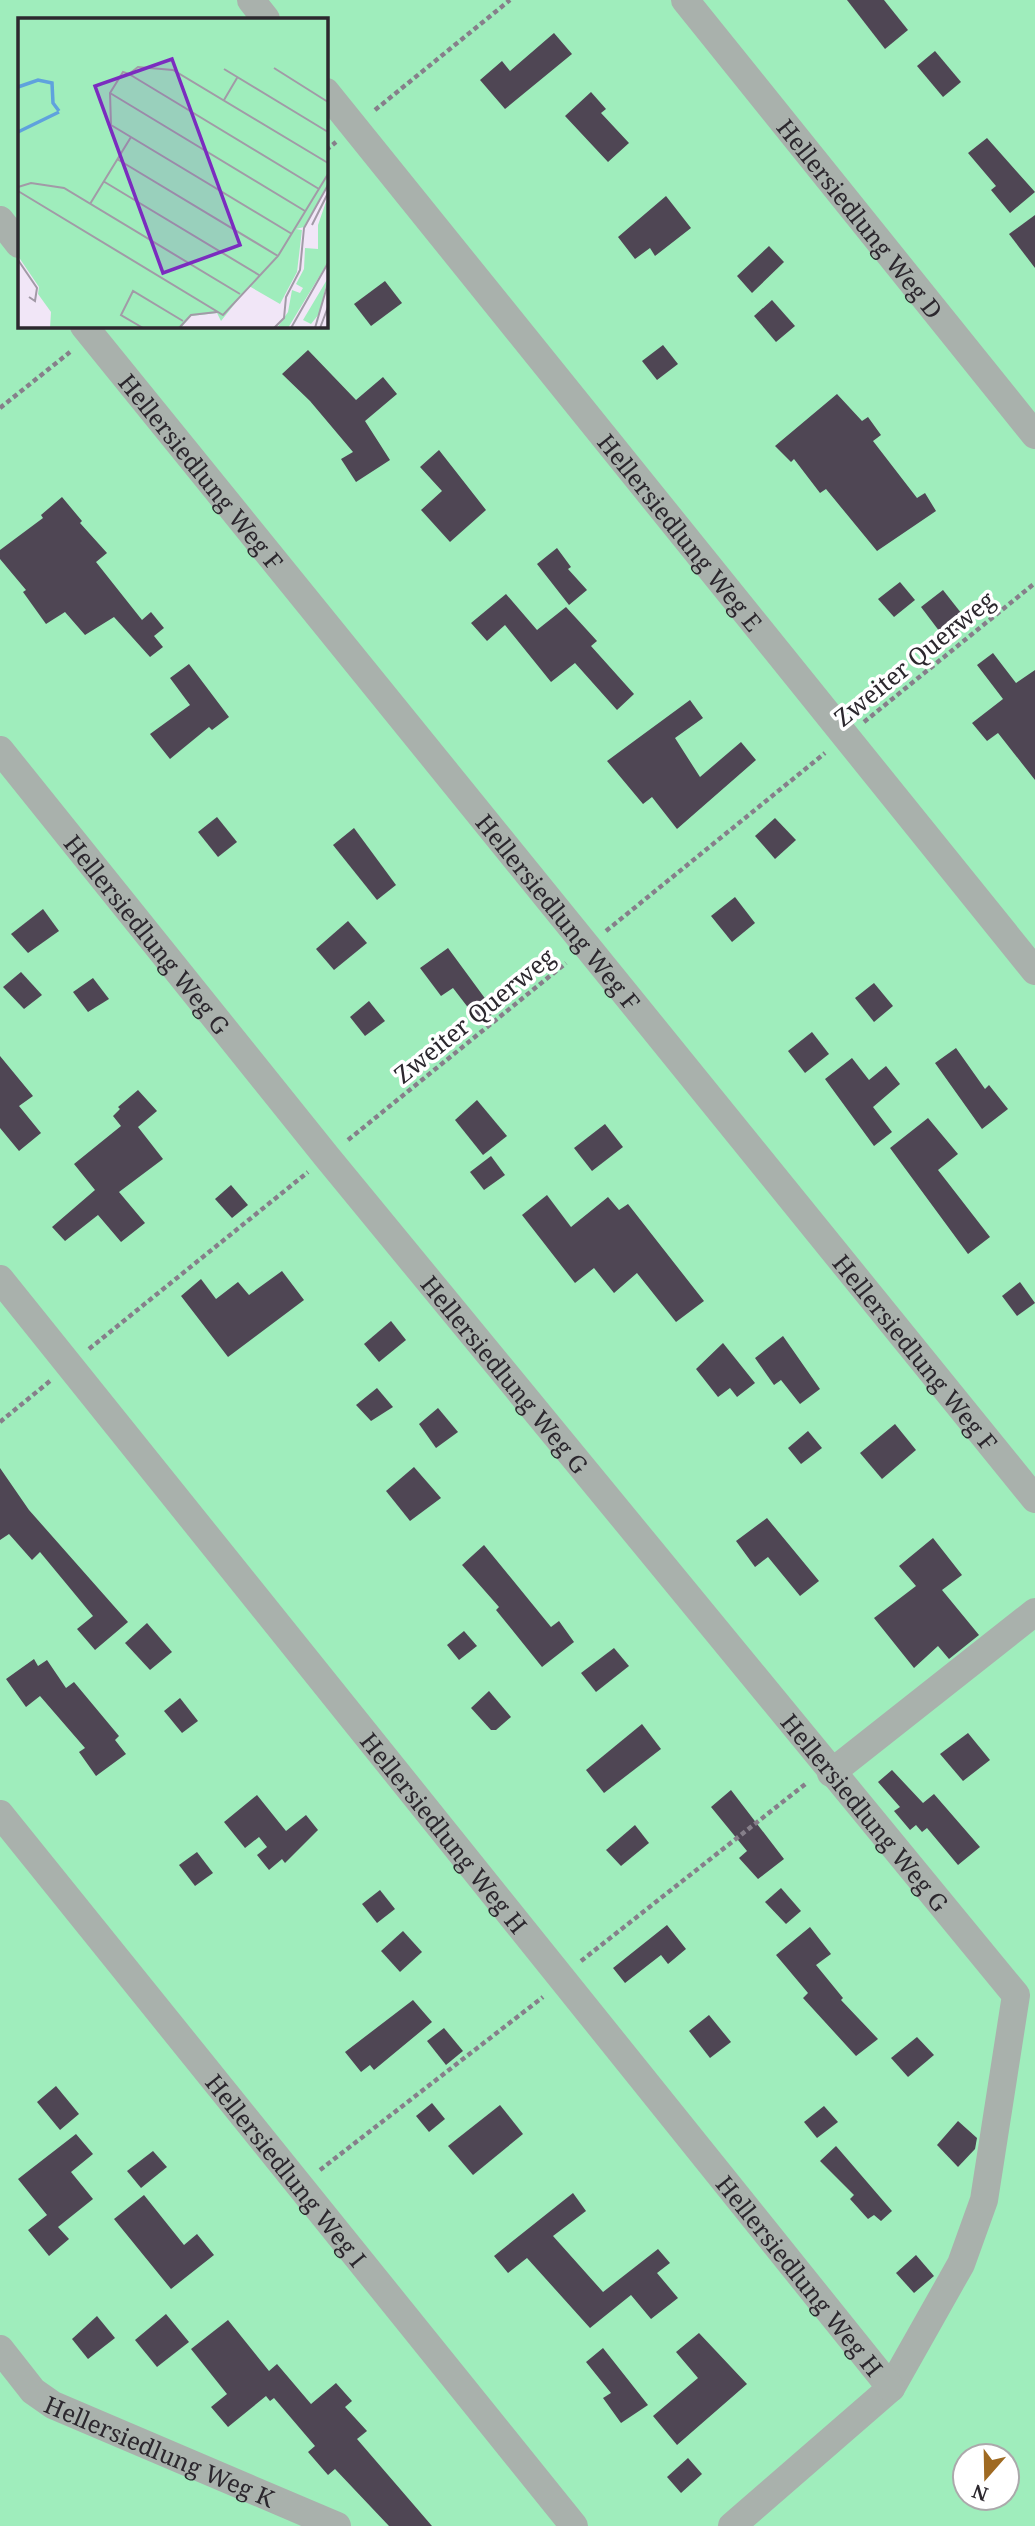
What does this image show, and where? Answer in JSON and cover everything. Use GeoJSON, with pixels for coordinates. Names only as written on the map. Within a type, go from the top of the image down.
{"type":"FeatureCollection","features":[{"type":"Feature","properties":{"kind":"lane"},"geometry":{"type":"LineString","coordinates":[[251,0],[265,18]]}},
{"type":"Feature","properties":{"kind":"lane","name":"Hellersiedlung Weg D"},"geometry":{"type":"LineString","coordinates":[[685,0],[1035,435]]}},
{"type":"Feature","properties":{"kind":"lane","name":"Hellersiedlung Weg E"},"geometry":{"type":"LineString","coordinates":[[327,93],[1035,971]]}},
{"type":"Feature","properties":{"kind":"lane"},"geometry":{"type":"LineString","coordinates":[[0,220],[18,243]]}},
{"type":"Feature","properties":{"kind":"lane","name":"Hellersiedlung Weg F"},"geometry":{"type":"LineString","coordinates":[[88,330],[1035,1499]]}},
{"type":"Feature","properties":{"kind":"lane","name":"Hellersiedlung Weg G"},"geometry":{"type":"LineString","coordinates":[[0,750],[327,1157],[828,1770],[1016,1995],[984,2200],[961,2264],[891,2388]]}},
{"type":"Feature","properties":{"kind":"lane","name":"Hellersiedlung Weg H"},"geometry":{"type":"LineString","coordinates":[[0,1279],[891,2388]]}},
{"type":"Feature","properties":{"kind":"lane"},"geometry":{"type":"LineString","coordinates":[[828,1770],[1035,1612]]}},
{"type":"Feature","properties":{"kind":"lane","name":"Hellersiedlung Weg I"},"geometry":{"type":"LineString","coordinates":[[0,1814],[573,2526]]}},
{"type":"Feature","properties":{"kind":"lane","name":"Hellersiedlung Weg K"},"geometry":{"type":"LineString","coordinates":[[0,2349],[33,2391],[53,2405],[337,2526]]}},
{"type":"Feature","properties":{"kind":"lane"},"geometry":{"type":"LineString","coordinates":[[732,2526],[891,2388]]}},
{"type":"Feature","properties":{"kind":"path"},"geometry":{"type":"LineString","coordinates":[[327,149],[510,0]]}},
{"type":"Feature","properties":{"kind":"path"},"geometry":{"type":"LineString","coordinates":[[0,408],[88,330]]}},
{"type":"Feature","properties":{"kind":"path","name":"Zweiter Querweg"},"geometry":{"type":"LineString","coordinates":[[0,1422],[1035,583]]}},
{"type":"Feature","properties":{"kind":"path"},"geometry":{"type":"LineString","coordinates":[[300,2185],[828,1770]]}},
{"type":"Feature","properties":{"kind":"green space"},"geometry":{"type":"Polygon","coordinates":[[[0,0],[1035,0],[1035,2526],[0,2526],[0,0]]]}},
{"type":"Feature","properties":{"kind":"building"},"geometry":{"type":"Polygon","coordinates":[[[847,0],[884,0],[908,30],[885,49],[847,0]]]}},
{"type":"Feature","properties":{"kind":"building"},"geometry":{"type":"Polygon","coordinates":[[[554,33],[572,54],[505,109],[480,80],[502,61],[510,71],[554,33]]]}},
{"type":"Feature","properties":{"kind":"building"},"geometry":{"type":"Polygon","coordinates":[[[935,51],[961,82],[943,97],[917,66],[935,51]]]}},
{"type":"Feature","properties":{"kind":"building"},"geometry":{"type":"Polygon","coordinates":[[[591,92],[606,109],[601,113],[629,143],[608,162],[565,116],[591,92]]]}},
{"type":"Feature","properties":{"kind":"building"},"geometry":{"type":"Polygon","coordinates":[[[987,138],[1035,192],[1010,213],[991,190],[996,186],[968,153],[987,138]]]}},
{"type":"Feature","properties":{"kind":"building"},"geometry":{"type":"Polygon","coordinates":[[[666,196],[691,228],[655,256],[650,248],[635,259],[618,237],[666,196]]]}},
{"type":"Feature","properties":{"kind":"building"},"geometry":{"type":"Polygon","coordinates":[[[1035,215],[1035,268],[1009,234],[1035,215]]]}},
{"type":"Feature","properties":{"kind":"building"},"geometry":{"type":"Polygon","coordinates":[[[769,246],[784,262],[752,293],[737,276],[769,246]]]}},
{"type":"Feature","properties":{"kind":"building"},"geometry":{"type":"Polygon","coordinates":[[[385,281],[402,303],[371,326],[354,304],[385,281]]]}},
{"type":"Feature","properties":{"kind":"building"},"geometry":{"type":"Polygon","coordinates":[[[772,300],[795,326],[776,342],[754,316],[772,300]]]}},
{"type":"Feature","properties":{"kind":"building"},"geometry":{"type":"Polygon","coordinates":[[[663,345],[678,364],[657,380],[642,361],[663,345]]]}},
{"type":"Feature","properties":{"kind":"building"},"geometry":{"type":"Polygon","coordinates":[[[308,350],[356,400],[383,377],[397,394],[365,421],[390,460],[356,482],[341,459],[353,452],[310,401],[282,374],[308,350]]]}},
{"type":"Feature","properties":{"kind":"building"},"geometry":{"type":"Polygon","coordinates":[[[837,394],[862,421],[868,417],[881,435],[873,441],[917,498],[925,493],[936,511],[877,551],[826,489],[820,493],[794,459],[791,462],[775,446],[837,394]]]}},
{"type":"Feature","properties":{"kind":"building"},"geometry":{"type":"Polygon","coordinates":[[[439,450],[486,510],[450,542],[421,510],[442,491],[420,467],[439,450]]]}},
{"type":"Feature","properties":{"kind":"building"},"geometry":{"type":"Polygon","coordinates":[[[62,497],[82,521],[80,523],[107,553],[96,562],[142,620],[151,612],[164,628],[154,636],[163,647],[150,657],[114,617],[85,635],[65,612],[46,624],[23,592],[26,590],[0,559],[0,550],[43,518],[41,515],[62,497]]]}},
{"type":"Feature","properties":{"kind":"building"},"geometry":{"type":"Polygon","coordinates":[[[557,548],[571,567],[568,569],[587,590],[569,605],[537,564],[557,548]]]}},
{"type":"Feature","properties":{"kind":"building"},"geometry":{"type":"Polygon","coordinates":[[[900,582],[915,600],[894,617],[878,599],[900,582]]]}},
{"type":"Feature","properties":{"kind":"building"},"geometry":{"type":"Polygon","coordinates":[[[943,590],[969,623],[946,640],[921,607],[943,590]]]}},
{"type":"Feature","properties":{"kind":"building"},"geometry":{"type":"Polygon","coordinates":[[[506,594],[537,630],[566,607],[597,641],[591,646],[634,694],[617,710],[575,663],[551,682],[505,625],[487,641],[471,623],[506,594]]]}},
{"type":"Feature","properties":{"kind":"building"},"geometry":{"type":"Polygon","coordinates":[[[993,653],[1016,683],[1035,670],[1035,780],[998,733],[987,741],[972,723],[1003,699],[977,665],[993,653]]]}},
{"type":"Feature","properties":{"kind":"building"},"geometry":{"type":"Polygon","coordinates":[[[189,664],[229,717],[212,730],[209,727],[170,759],[150,734],[190,705],[170,678],[189,664]]]}},
{"type":"Feature","properties":{"kind":"building"},"geometry":{"type":"Polygon","coordinates":[[[690,700],[703,718],[675,738],[700,777],[741,742],[756,760],[677,829],[652,797],[643,804],[607,761],[690,700]]]}},
{"type":"Feature","properties":{"kind":"building"},"geometry":{"type":"Polygon","coordinates":[[[217,817],[237,842],[218,857],[198,832],[217,817]]]}},
{"type":"Feature","properties":{"kind":"building"},"geometry":{"type":"Polygon","coordinates":[[[775,818],[796,840],[775,859],[755,836],[775,818]]]}},
{"type":"Feature","properties":{"kind":"building"},"geometry":{"type":"Polygon","coordinates":[[[354,828],[396,885],[377,900],[333,845],[354,828]]]}},
{"type":"Feature","properties":{"kind":"building"},"geometry":{"type":"Polygon","coordinates":[[[735,897],[755,923],[732,942],[711,916],[735,897]]]}},
{"type":"Feature","properties":{"kind":"building"},"geometry":{"type":"Polygon","coordinates":[[[43,909],[59,931],[28,953],[11,934],[43,909]]]}},
{"type":"Feature","properties":{"kind":"building"},"geometry":{"type":"Polygon","coordinates":[[[348,921],[367,943],[334,970],[316,949],[348,921]]]}},
{"type":"Feature","properties":{"kind":"building"},"geometry":{"type":"Polygon","coordinates":[[[448,948],[495,1012],[480,1023],[453,988],[441,996],[420,968],[448,948]]]}},
{"type":"Feature","properties":{"kind":"building"},"geometry":{"type":"Polygon","coordinates":[[[21,972],[42,995],[24,1009],[3,987],[21,972]]]}},
{"type":"Feature","properties":{"kind":"building"},"geometry":{"type":"Polygon","coordinates":[[[93,978],[109,999],[88,1012],[73,992],[93,978]]]}},
{"type":"Feature","properties":{"kind":"building"},"geometry":{"type":"Polygon","coordinates":[[[874,983],[893,1006],[874,1022],[855,998],[874,983]]]}},
{"type":"Feature","properties":{"kind":"building"},"geometry":{"type":"Polygon","coordinates":[[[369,1001],[385,1021],[365,1036],[350,1017],[369,1001]]]}},
{"type":"Feature","properties":{"kind":"building"},"geometry":{"type":"Polygon","coordinates":[[[812,1032],[829,1054],[805,1073],[788,1051],[812,1032]]]}},
{"type":"Feature","properties":{"kind":"building"},"geometry":{"type":"Polygon","coordinates":[[[956,1048],[985,1089],[989,1085],[1008,1109],[982,1129],[935,1063],[956,1048]]]}},
{"type":"Feature","properties":{"kind":"building"},"geometry":{"type":"Polygon","coordinates":[[[0,1056],[33,1096],[19,1106],[41,1133],[19,1151],[0,1128],[0,1056]]]}},
{"type":"Feature","properties":{"kind":"building"},"geometry":{"type":"Polygon","coordinates":[[[852,1058],[869,1080],[886,1066],[900,1084],[873,1107],[892,1132],[874,1146],[825,1079],[852,1058]]]}},
{"type":"Feature","properties":{"kind":"building"},"geometry":{"type":"Polygon","coordinates":[[[138,1090],[157,1111],[138,1127],[163,1159],[119,1192],[145,1223],[121,1242],[98,1215],[65,1241],[52,1227],[95,1190],[74,1164],[121,1126],[113,1116],[120,1109],[118,1107],[138,1090]]]}},
{"type":"Feature","properties":{"kind":"building"},"geometry":{"type":"Polygon","coordinates":[[[477,1100],[507,1136],[483,1155],[455,1120],[477,1100]]]}},
{"type":"Feature","properties":{"kind":"building"},"geometry":{"type":"Polygon","coordinates":[[[928,1118],[958,1154],[938,1170],[990,1237],[968,1254],[890,1148],[928,1118]]]}},
{"type":"Feature","properties":{"kind":"building"},"geometry":{"type":"Polygon","coordinates":[[[605,1124],[623,1147],[592,1171],[574,1148],[605,1124]]]}},
{"type":"Feature","properties":{"kind":"building"},"geometry":{"type":"Polygon","coordinates":[[[491,1156],[505,1175],[484,1190],[470,1172],[491,1156]]]}},
{"type":"Feature","properties":{"kind":"building"},"geometry":{"type":"Polygon","coordinates":[[[231,1185],[248,1205],[232,1218],[215,1199],[231,1185]]]}},
{"type":"Feature","properties":{"kind":"building"},"geometry":{"type":"Polygon","coordinates":[[[547,1195],[571,1227],[608,1197],[619,1210],[628,1204],[704,1301],[676,1322],[637,1273],[614,1293],[594,1268],[575,1283],[522,1215],[547,1195]]]}},
{"type":"Feature","properties":{"kind":"building"},"geometry":{"type":"Polygon","coordinates":[[[282,1271],[304,1300],[228,1357],[181,1296],[201,1279],[216,1299],[238,1282],[249,1295],[282,1271]]]}},
{"type":"Feature","properties":{"kind":"building"},"geometry":{"type":"Polygon","coordinates":[[[1020,1282],[1035,1303],[1017,1316],[1002,1296],[1020,1282]]]}},
{"type":"Feature","properties":{"kind":"building"},"geometry":{"type":"Polygon","coordinates":[[[391,1321],[406,1340],[379,1362],[364,1344],[391,1321]]]}},
{"type":"Feature","properties":{"kind":"building"},"geometry":{"type":"Polygon","coordinates":[[[783,1336],[820,1389],[800,1404],[781,1380],[774,1385],[755,1358],[783,1336]]]}},
{"type":"Feature","properties":{"kind":"building"},"geometry":{"type":"Polygon","coordinates":[[[723,1343],[755,1383],[737,1397],[730,1388],[718,1397],[696,1369],[723,1343]]]}},
{"type":"Feature","properties":{"kind":"building"},"geometry":{"type":"Polygon","coordinates":[[[377,1388],[393,1407],[371,1421],[356,1405],[377,1388]]]}},
{"type":"Feature","properties":{"kind":"building"},"geometry":{"type":"Polygon","coordinates":[[[438,1408],[458,1432],[436,1448],[419,1424],[438,1408]]]}},
{"type":"Feature","properties":{"kind":"building"},"geometry":{"type":"Polygon","coordinates":[[[895,1424],[916,1450],[882,1479],[860,1453],[895,1424]]]}},
{"type":"Feature","properties":{"kind":"building"},"geometry":{"type":"Polygon","coordinates":[[[808,1431],[822,1448],[801,1464],[788,1448],[808,1431]]]}},
{"type":"Feature","properties":{"kind":"building"},"geometry":{"type":"Polygon","coordinates":[[[414,1467],[441,1498],[410,1521],[386,1491],[414,1467]]]}},
{"type":"Feature","properties":{"kind":"building"},"geometry":{"type":"Polygon","coordinates":[[[0,1468],[29,1510],[128,1622],[95,1650],[77,1629],[93,1616],[40,1552],[32,1560],[9,1534],[0,1540],[0,1468]]]}},
{"type":"Feature","properties":{"kind":"building"},"geometry":{"type":"Polygon","coordinates":[[[767,1518],[819,1581],[800,1596],[768,1557],[755,1567],[736,1541],[767,1518]]]}},
{"type":"Feature","properties":{"kind":"building"},"geometry":{"type":"Polygon","coordinates":[[[933,1538],[962,1575],[942,1590],[979,1635],[949,1659],[938,1646],[914,1668],[874,1618],[916,1586],[899,1566],[933,1538]]]}},
{"type":"Feature","properties":{"kind":"building"},"geometry":{"type":"Polygon","coordinates":[[[484,1545],[551,1627],[559,1621],[574,1642],[542,1667],[496,1610],[499,1607],[462,1565],[484,1545]]]}},
{"type":"Feature","properties":{"kind":"building"},"geometry":{"type":"Polygon","coordinates":[[[147,1623],[172,1652],[150,1670],[125,1643],[147,1623]]]}},
{"type":"Feature","properties":{"kind":"building"},"geometry":{"type":"Polygon","coordinates":[[[464,1631],[477,1646],[459,1660],[447,1645],[464,1631]]]}},
{"type":"Feature","properties":{"kind":"building"},"geometry":{"type":"Polygon","coordinates":[[[614,1648],[629,1666],[596,1692],[581,1673],[614,1648]]]}},
{"type":"Feature","properties":{"kind":"building"},"geometry":{"type":"Polygon","coordinates":[[[34,1659],[38,1666],[47,1660],[66,1688],[74,1682],[119,1736],[115,1740],[126,1754],[96,1776],[79,1752],[85,1748],[40,1696],[26,1707],[6,1679],[34,1659]]]}},
{"type":"Feature","properties":{"kind":"building"},"geometry":{"type":"Polygon","coordinates":[[[489,1691],[511,1717],[496,1730],[491,1730],[471,1708],[489,1691]]]}},
{"type":"Feature","properties":{"kind":"building"},"geometry":{"type":"Polygon","coordinates":[[[180,1698],[198,1721],[182,1733],[164,1711],[180,1698]]]}},
{"type":"Feature","properties":{"kind":"building"},"geometry":{"type":"Polygon","coordinates":[[[642,1724],[661,1749],[604,1793],[586,1770],[642,1724]]]}},
{"type":"Feature","properties":{"kind":"building"},"geometry":{"type":"Polygon","coordinates":[[[968,1733],[990,1760],[963,1781],[940,1754],[968,1733]]]}},
{"type":"Feature","properties":{"kind":"building"},"geometry":{"type":"Polygon","coordinates":[[[892,1770],[923,1803],[934,1794],[980,1847],[958,1865],[927,1828],[922,1832],[916,1825],[910,1830],[894,1811],[900,1807],[878,1782],[892,1770]]]}},
{"type":"Feature","properties":{"kind":"building"},"geometry":{"type":"Polygon","coordinates":[[[731,1790],[784,1859],[758,1879],[739,1858],[747,1851],[711,1807],[731,1790]]]}},
{"type":"Feature","properties":{"kind":"building"},"geometry":{"type":"Polygon","coordinates":[[[257,1795],[286,1831],[306,1815],[318,1830],[285,1863],[282,1859],[269,1870],[257,1855],[267,1847],[259,1837],[245,1848],[224,1822],[257,1795]]]}},
{"type":"Feature","properties":{"kind":"building"},"geometry":{"type":"Polygon","coordinates":[[[635,1825],[649,1843],[621,1866],[606,1850],[635,1825]]]}},
{"type":"Feature","properties":{"kind":"building"},"geometry":{"type":"Polygon","coordinates":[[[197,1852],[213,1873],[195,1886],[179,1865],[197,1852]]]}},
{"type":"Feature","properties":{"kind":"building"},"geometry":{"type":"Polygon","coordinates":[[[781,1888],[801,1911],[786,1924],[765,1902],[781,1888]]]}},
{"type":"Feature","properties":{"kind":"building"},"geometry":{"type":"Polygon","coordinates":[[[380,1890],[395,1909],[377,1923],[362,1904],[380,1890]]]}},
{"type":"Feature","properties":{"kind":"building"},"geometry":{"type":"Polygon","coordinates":[[[667,1925],[686,1949],[668,1964],[661,1955],[625,1983],[613,1968],[667,1925]]]}},
{"type":"Feature","properties":{"kind":"building"},"geometry":{"type":"Polygon","coordinates":[[[810,1927],[831,1954],[816,1965],[843,1998],[841,2000],[878,2039],[856,2056],[803,1998],[808,1993],[776,1955],[810,1927]]]}},
{"type":"Feature","properties":{"kind":"building"},"geometry":{"type":"Polygon","coordinates":[[[403,1931],[422,1952],[400,1972],[381,1951],[403,1931]]]}},
{"type":"Feature","properties":{"kind":"building"},"geometry":{"type":"Polygon","coordinates":[[[413,2000],[432,2022],[374,2070],[370,2065],[361,2072],[345,2052],[413,2000]]]}},
{"type":"Feature","properties":{"kind":"building"},"geometry":{"type":"Polygon","coordinates":[[[709,2015],[731,2042],[710,2058],[689,2031],[709,2015]]]}},
{"type":"Feature","properties":{"kind":"building"},"geometry":{"type":"Polygon","coordinates":[[[444,2028],[463,2051],[446,2065],[427,2041],[444,2028]]]}},
{"type":"Feature","properties":{"kind":"building"},"geometry":{"type":"Polygon","coordinates":[[[917,2037],[934,2055],[908,2077],[891,2058],[917,2037]]]}},
{"type":"Feature","properties":{"kind":"building"},"geometry":{"type":"Polygon","coordinates":[[[56,2086],[79,2114],[60,2130],[37,2102],[56,2086]]]}},
{"type":"Feature","properties":{"kind":"building"},"geometry":{"type":"Polygon","coordinates":[[[432,2103],[445,2119],[429,2132],[416,2116],[432,2103]]]}},
{"type":"Feature","properties":{"kind":"building"},"geometry":{"type":"Polygon","coordinates":[[[500,2105],[523,2134],[473,2175],[448,2146],[500,2105]]]}},
{"type":"Feature","properties":{"kind":"building"},"geometry":{"type":"Polygon","coordinates":[[[824,2106],[838,2122],[817,2138],[804,2122],[824,2106]]]}},
{"type":"Feature","properties":{"kind":"building"},"geometry":{"type":"Polygon","coordinates":[[[958,2121],[977,2138],[975,2149],[958,2167],[937,2145],[958,2121]]]}},
{"type":"Feature","properties":{"kind":"building"},"geometry":{"type":"Polygon","coordinates":[[[76,2134],[93,2154],[71,2172],[93,2199],[58,2227],[69,2239],[49,2256],[28,2230],[47,2215],[18,2179],[76,2134]]]}},
{"type":"Feature","properties":{"kind":"building"},"geometry":{"type":"Polygon","coordinates":[[[836,2146],[892,2211],[881,2221],[874,2215],[868,2219],[850,2199],[854,2195],[820,2161],[836,2146]]]}},
{"type":"Feature","properties":{"kind":"building"},"geometry":{"type":"Polygon","coordinates":[[[153,2151],[167,2167],[141,2188],[127,2171],[153,2151]]]}},
{"type":"Feature","properties":{"kind":"building"},"geometry":{"type":"Polygon","coordinates":[[[573,2193],[586,2211],[553,2236],[603,2292],[658,2249],[670,2263],[657,2273],[678,2298],[651,2319],[631,2295],[590,2328],[527,2258],[508,2273],[494,2256],[573,2193]]]}},
{"type":"Feature","properties":{"kind":"building"},"geometry":{"type":"Polygon","coordinates":[[[144,2195],[184,2245],[197,2234],[214,2255],[171,2289],[114,2219],[144,2195]]]}},
{"type":"Feature","properties":{"kind":"building"},"geometry":{"type":"Polygon","coordinates":[[[916,2255],[934,2276],[914,2293],[896,2273],[916,2255]]]}},
{"type":"Feature","properties":{"kind":"building"},"geometry":{"type":"Polygon","coordinates":[[[166,2314],[189,2342],[157,2367],[135,2340],[166,2314]]]}},
{"type":"Feature","properties":{"kind":"building"},"geometry":{"type":"Polygon","coordinates":[[[97,2316],[115,2338],[88,2359],[72,2339],[97,2316]]]}},
{"type":"Feature","properties":{"kind":"building"},"geometry":{"type":"Polygon","coordinates":[[[228,2320],[269,2371],[277,2364],[311,2404],[336,2383],[352,2401],[345,2407],[367,2431],[357,2439],[432,2526],[389,2526],[335,2469],[328,2475],[308,2452],[315,2446],[274,2398],[270,2401],[266,2396],[228,2427],[211,2407],[227,2394],[191,2349],[228,2320]]]}},
{"type":"Feature","properties":{"kind":"building"},"geometry":{"type":"Polygon","coordinates":[[[699,2333],[747,2384],[677,2445],[653,2416],[698,2378],[676,2352],[699,2333]]]}},
{"type":"Feature","properties":{"kind":"building"},"geometry":{"type":"Polygon","coordinates":[[[603,2348],[648,2405],[621,2423],[603,2398],[611,2393],[586,2362],[603,2348]]]}},
{"type":"Feature","properties":{"kind":"building"},"geometry":{"type":"Polygon","coordinates":[[[688,2458],[702,2474],[681,2493],[667,2477],[688,2458]]]}}]}
